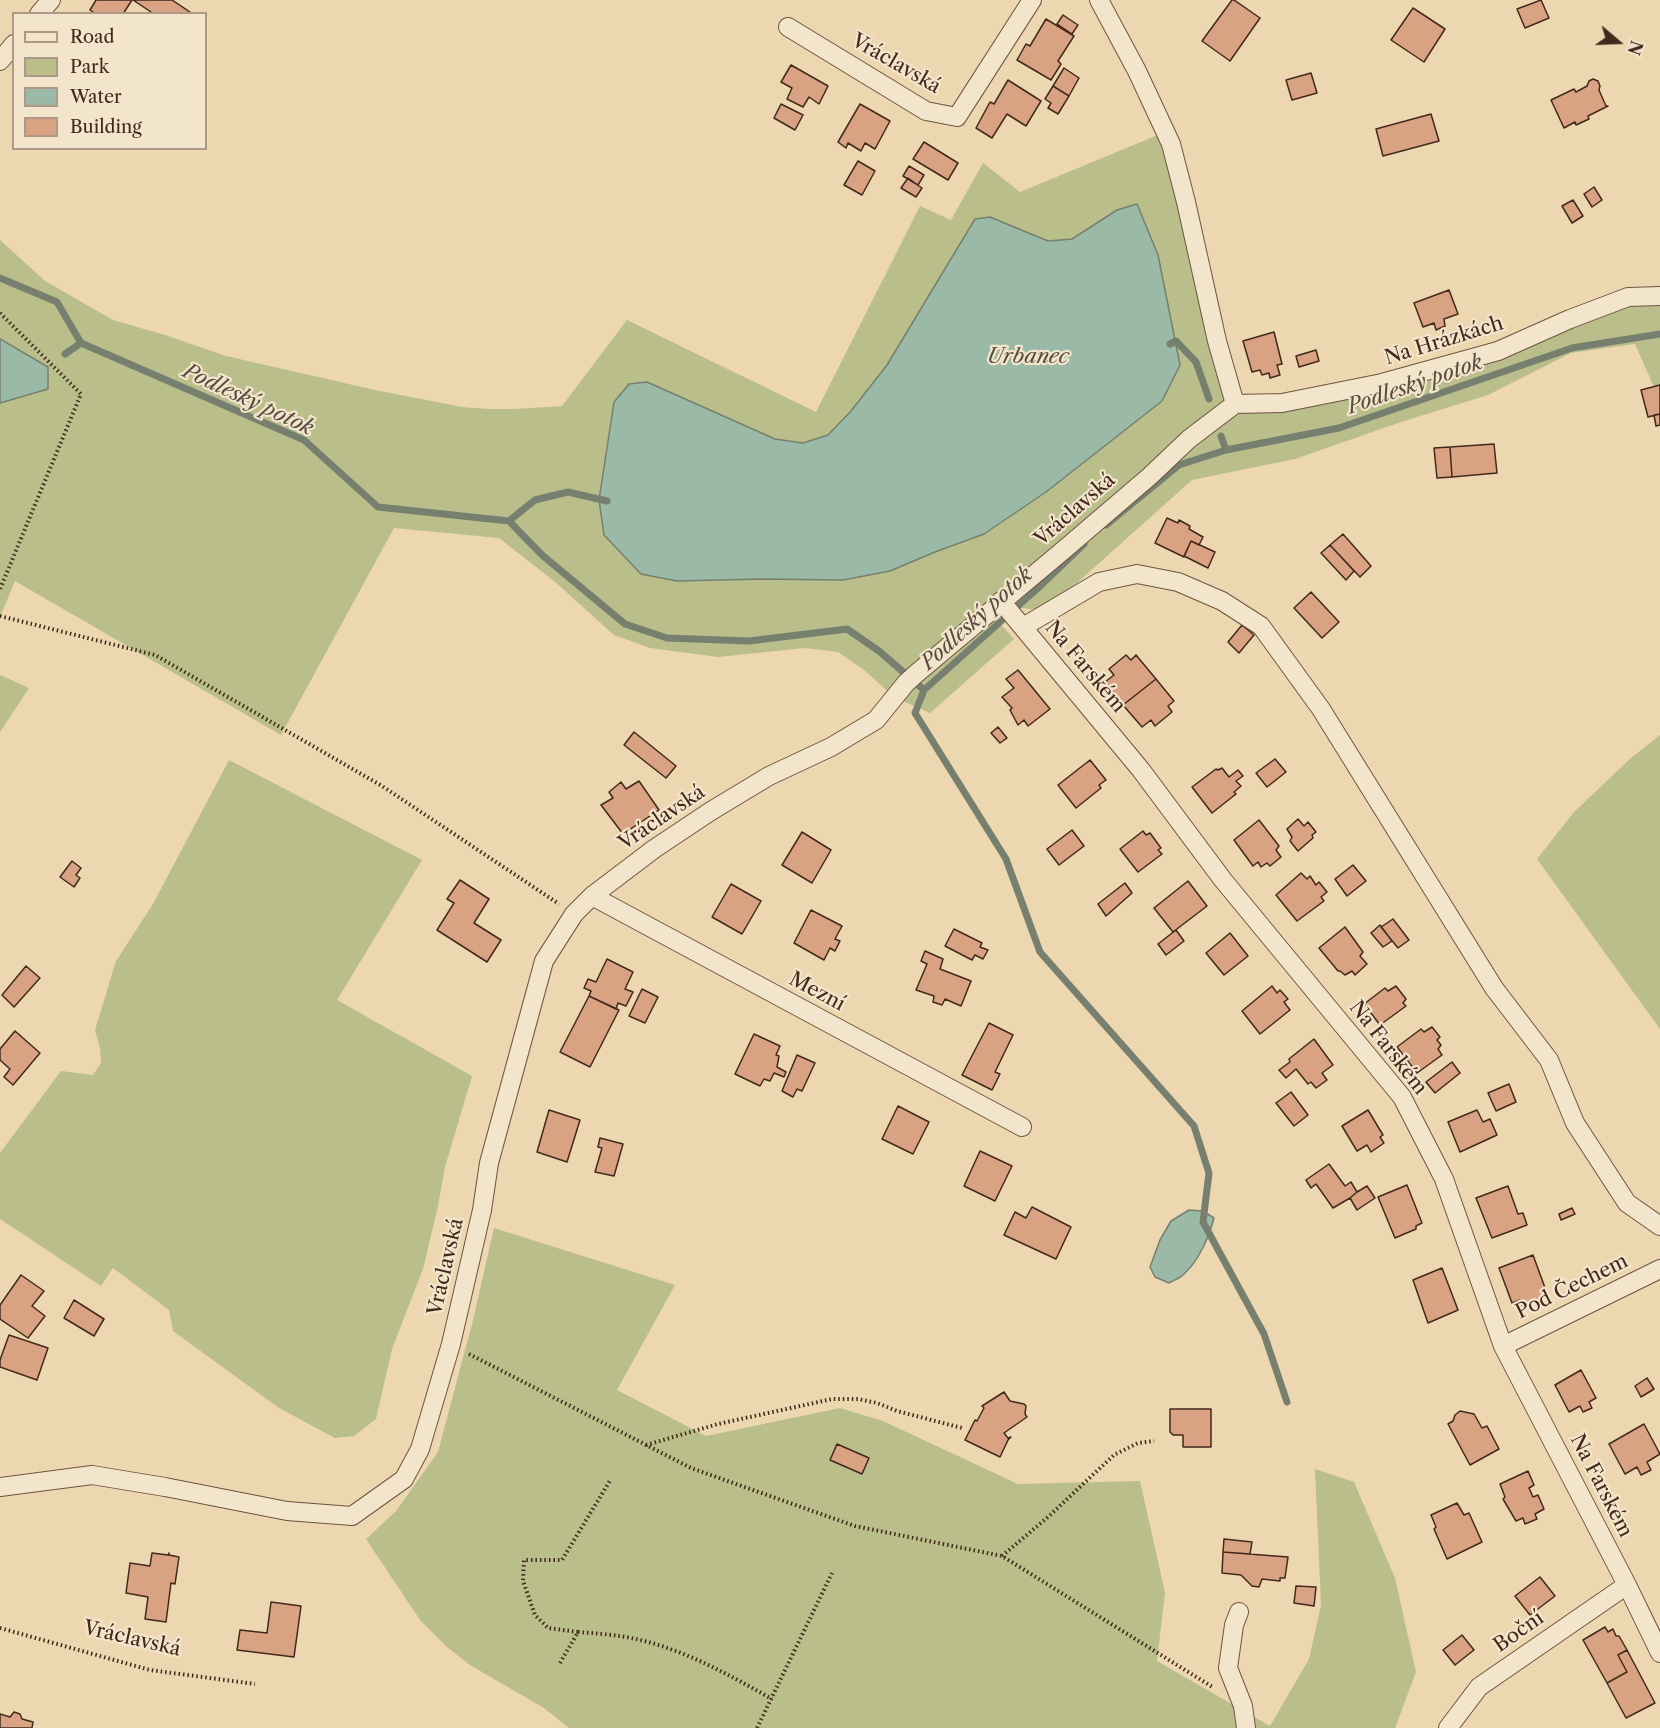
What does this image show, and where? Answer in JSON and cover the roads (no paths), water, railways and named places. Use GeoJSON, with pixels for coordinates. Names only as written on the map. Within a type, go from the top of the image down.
{"type":"FeatureCollection","features":[{"type":"Feature","properties":{"kind":"street"},"geometry":{"type":"LineString","coordinates":[[41,12],[51,0]]}},
{"type":"Feature","properties":{"kind":"street","name":"Vráclavská"},"geometry":{"type":"LineString","coordinates":[[788,27],[926,111],[957,117],[1032,0]]}},
{"type":"Feature","properties":{"kind":"street"},"geometry":{"type":"LineString","coordinates":[[1099,0],[1137,70],[1171,144],[1207,302],[1235,404]]}},
{"type":"Feature","properties":{"kind":"street"},"geometry":{"type":"LineString","coordinates":[[0,60],[12,46]]}},
{"type":"Feature","properties":{"kind":"street","name":"Na Hrázkách"},"geometry":{"type":"LineString","coordinates":[[1235,404],[1282,403],[1382,383],[1498,351],[1570,319],[1628,297],[1660,296]]}},
{"type":"Feature","properties":{"kind":"street","name":"Vráclavská"},"geometry":{"type":"LineString","coordinates":[[0,1487],[92,1475],[165,1486],[287,1511],[352,1516],[404,1479],[420,1449],[451,1344],[482,1210],[489,1163],[544,961],[574,914],[592,896],[654,849],[711,811],[769,776],[831,747],[876,720],[911,678],[1011,613],[1066,548],[1150,476],[1189,439],[1235,404]]}},
{"type":"Feature","properties":{"kind":"street"},"geometry":{"type":"LineString","coordinates":[[1011,613],[1099,582],[1137,574],[1178,582],[1222,601],[1261,626],[1321,709],[1494,988],[1549,1060],[1575,1123],[1627,1203],[1660,1226]]}},
{"type":"Feature","properties":{"kind":"street","name":"Na Farském"},"geometry":{"type":"LineString","coordinates":[[1011,613],[1141,770],[1223,880],[1402,1097],[1444,1179],[1503,1346],[1660,1653]]}},
{"type":"Feature","properties":{"kind":"street","name":"Mezní"},"geometry":{"type":"LineString","coordinates":[[592,896],[1022,1127]]}},
{"type":"Feature","properties":{"kind":"street","name":"Pod Čechem"},"geometry":{"type":"LineString","coordinates":[[1503,1346],[1660,1269]]}},
{"type":"Feature","properties":{"kind":"street","name":"Boční"},"geometry":{"type":"LineString","coordinates":[[1448,1728],[1479,1687],[1627,1585]]}},
{"type":"Feature","properties":{"kind":"street"},"geometry":{"type":"LineString","coordinates":[[1239,1612],[1234,1625],[1228,1668],[1243,1706],[1246,1728]]}},
{"type":"Feature","properties":{"kind":"water","name":"Urbanec"},"geometry":{"type":"Polygon","coordinates":[[[1137,204],[1158,255],[1180,365],[1162,401],[1046,492],[984,534],[890,571],[843,580],[677,581],[641,574],[604,535],[599,500],[614,402],[629,384],[647,382],[775,439],[803,443],[828,435],[851,411],[887,365],[975,219],[990,217],[1048,241],[1072,239],[1117,210],[1137,204]]]}},
{"type":"Feature","properties":{"kind":"water"},"geometry":{"type":"Polygon","coordinates":[[[0,339],[48,367],[48,389],[0,403],[0,339]]]}},
{"type":"Feature","properties":{"kind":"water"},"geometry":{"type":"Polygon","coordinates":[[[1189,1210],[1203,1211],[1214,1218],[1195,1262],[1183,1275],[1169,1283],[1155,1277],[1150,1267],[1160,1240],[1171,1221],[1189,1210]]]}},
{"type":"Feature","properties":{"kind":"waterway","name":"Podleský potok"},"geometry":{"type":"LineString","coordinates":[[0,278],[57,302],[81,343],[304,440],[378,507],[509,521],[542,555],[625,624],[667,638],[749,641],[847,629],[879,651],[924,690],[1084,544]]}},
{"type":"Feature","properties":{"kind":"waterway","name":"Podleský potok"},"geometry":{"type":"LineString","coordinates":[[1106,525],[1179,465],[1226,450],[1339,428],[1572,348],[1660,334]]}},
{"type":"Feature","properties":{"kind":"waterway"},"geometry":{"type":"LineString","coordinates":[[1170,344],[1176,341],[1196,362],[1209,399]]}},
{"type":"Feature","properties":{"kind":"waterway"},"geometry":{"type":"LineString","coordinates":[[65,354],[81,343]]}},
{"type":"Feature","properties":{"kind":"waterway"},"geometry":{"type":"LineString","coordinates":[[1221,436],[1226,450]]}},
{"type":"Feature","properties":{"kind":"waterway"},"geometry":{"type":"LineString","coordinates":[[509,521],[535,500],[568,492],[607,501]]}},
{"type":"Feature","properties":{"kind":"waterway"},"geometry":{"type":"LineString","coordinates":[[924,690],[915,713],[1006,859],[1040,952],[1194,1126],[1209,1173],[1203,1222],[1264,1334],[1287,1402]]}}]}
